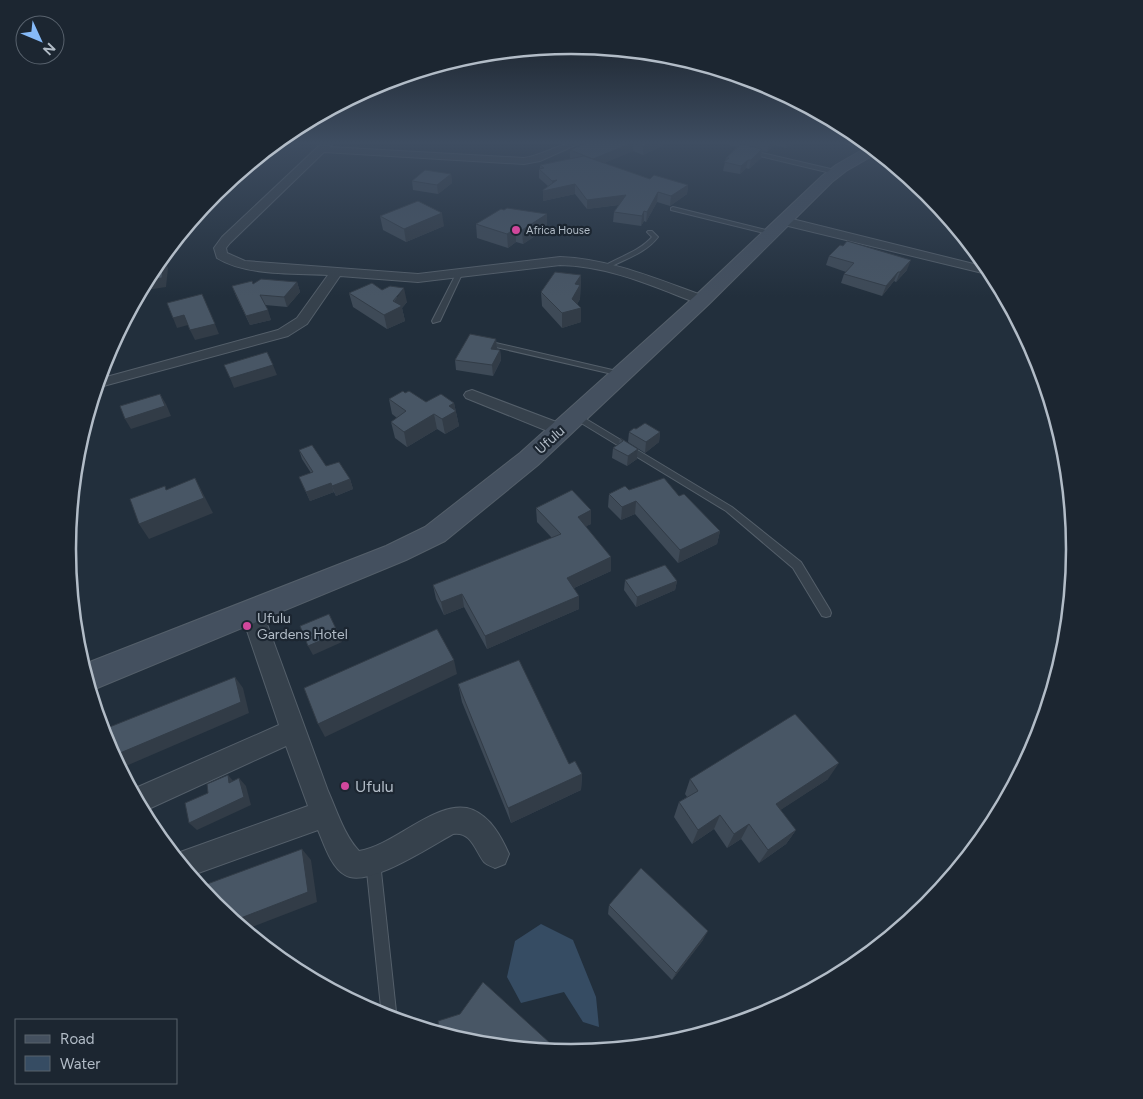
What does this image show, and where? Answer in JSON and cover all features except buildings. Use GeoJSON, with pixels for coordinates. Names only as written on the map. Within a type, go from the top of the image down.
{"type":"FeatureCollection","features":[{"type":"Feature","properties":{"kind":"street"},"geometry":{"type":"LineString","coordinates":[[274,194],[226,240],[220,252],[225,259],[237,263],[336,273],[418,278],[569,261],[587,262],[702,300]]}},
{"type":"Feature","properties":{"kind":"street","name":"Ufulu"},"geometry":{"type":"LineString","coordinates":[[92,676],[396,554],[435,534],[493,489],[569,423],[702,300],[812,194]]}},
{"type":"Feature","properties":{"kind":"street"},"geometry":{"type":"LineString","coordinates":[[778,227],[981,271]]}},
{"type":"Feature","properties":{"kind":"street"},"geometry":{"type":"LineString","coordinates":[[105,382],[283,333],[302,321],[336,273]]}},
{"type":"Feature","properties":{"kind":"street"},"geometry":{"type":"LineString","coordinates":[[472,395],[569,423]]}},
{"type":"Feature","properties":{"kind":"street"},"geometry":{"type":"LineString","coordinates":[[252,613],[324,814],[342,853],[350,864],[354,865],[373,861],[458,818],[477,826],[495,854]]}},
{"type":"Feature","properties":{"kind":"street"},"geometry":{"type":"LineString","coordinates":[[143,798],[293,731]]}},
{"type":"Feature","properties":{"kind":"street"},"geometry":{"type":"LineString","coordinates":[[188,863],[324,814]]}},
{"type":"Feature","properties":{"kind":"lane"},"geometry":{"type":"LineString","coordinates":[[673,209],[778,227]]}},
{"type":"Feature","properties":{"kind":"lane"},"geometry":{"type":"LineString","coordinates":[[606,267],[620,258],[652,244],[655,237],[650,232]]}},
{"type":"Feature","properties":{"kind":"lane"},"geometry":{"type":"LineString","coordinates":[[436,321],[459,274]]}},
{"type":"Feature","properties":{"kind":"lane"},"geometry":{"type":"LineString","coordinates":[[490,342],[621,374]]}},
{"type":"Feature","properties":{"kind":"lane"},"geometry":{"type":"LineString","coordinates":[[569,423],[729,509],[796,565],[826,613]]}},
{"type":"Feature","properties":{"kind":"lane"},"geometry":{"type":"LineString","coordinates":[[373,861],[389,1011]]}},
{"type":"Feature","properties":{"kind":"water"},"geometry":{"type":"Polygon","coordinates":[[[541,924],[573,940],[596,997],[599,1027],[583,1022],[564,992],[521,1003],[507,977],[515,941],[541,924]]]}},
{"type":"Feature","properties":{"kind":"place","name":"Africa House"},"geometry":{"type":"Point","coordinates":[516,230]}},
{"type":"Feature","properties":{"kind":"place","name":"Ufulu Gardens Hotel"},"geometry":{"type":"Point","coordinates":[247,626]}},
{"type":"Feature","properties":{"kind":"place","name":"Ufulu"},"geometry":{"type":"Point","coordinates":[345,786]}}]}
